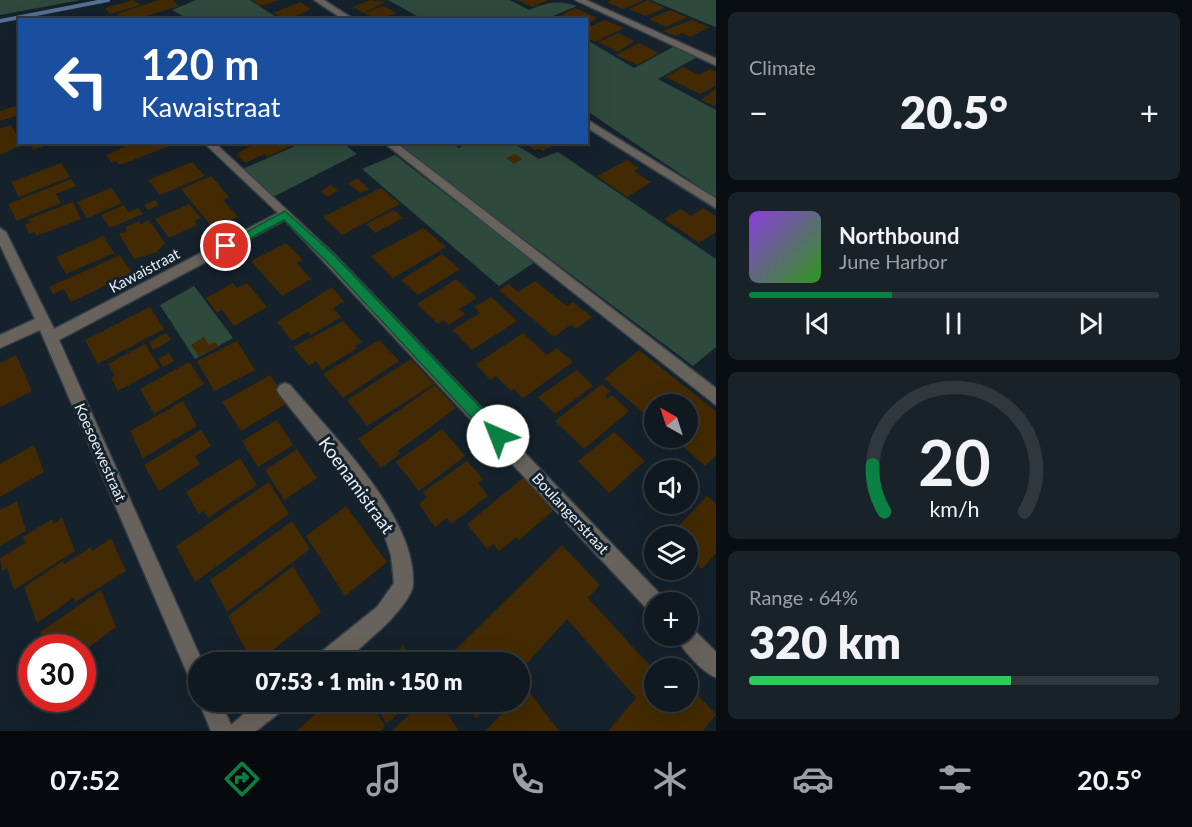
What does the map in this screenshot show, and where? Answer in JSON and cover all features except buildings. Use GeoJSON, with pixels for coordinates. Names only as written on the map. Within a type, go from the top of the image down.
{"type":"FeatureCollection","features":[{"type":"Feature","properties":{"kind":"street"},"geometry":{"type":"LineString","coordinates":[[318,0],[348,18]]}},
{"type":"Feature","properties":{"kind":"street"},"geometry":{"type":"LineString","coordinates":[[579,0],[716,63]]}},
{"type":"Feature","properties":{"kind":"street"},"geometry":{"type":"LineString","coordinates":[[588,123],[716,204]]}},
{"type":"Feature","properties":{"kind":"street","name":"Boulangerstraat"},"geometry":{"type":"LineString","coordinates":[[210,144],[232,168],[272,200],[330,258],[645,592]]}},
{"type":"Feature","properties":{"kind":"street"},"geometry":{"type":"LineString","coordinates":[[391,144],[716,398]]}},
{"type":"Feature","properties":{"kind":"street","name":"Kawaistraat"},"geometry":{"type":"LineString","coordinates":[[0,342],[47,329],[285,215]]}},
{"type":"Feature","properties":{"kind":"street","name":"Koesoewestraat"},"geometry":{"type":"LineString","coordinates":[[0,231],[47,329],[188,652]]}},
{"type":"Feature","properties":{"kind":"street","name":"Koenamistraat"},"geometry":{"type":"LineString","coordinates":[[285,390],[357,478],[391,526],[400,555],[404,585],[384,614],[337,652]]}},
{"type":"Feature","properties":{"kind":"street"},"geometry":{"type":"LineString","coordinates":[[696,646],[716,667]]}},
{"type":"Feature","properties":{"kind":"street"},"geometry":{"type":"LineString","coordinates":[[214,712],[222,731]]}},
{"type":"Feature","properties":{"kind":"street"},"geometry":{"type":"LineString","coordinates":[[239,731],[263,712]]}},
{"type":"Feature","properties":{"kind":"green space"},"geometry":{"type":"Polygon","coordinates":[[[0,0],[81,0],[0,15],[0,0]]]}},
{"type":"Feature","properties":{"kind":"green space"},"geometry":{"type":"Polygon","coordinates":[[[196,0],[250,0],[277,18],[186,18],[172,10],[196,0]]]}},
{"type":"Feature","properties":{"kind":"green space"},"geometry":{"type":"Polygon","coordinates":[[[388,0],[510,0],[529,10],[553,3],[577,6],[548,18],[420,18],[388,0]]]}},
{"type":"Feature","properties":{"kind":"green space"},"geometry":{"type":"Polygon","coordinates":[[[651,0],[716,0],[716,27],[713,26],[651,0]]]}},
{"type":"Feature","properties":{"kind":"green space"},"geometry":{"type":"Polygon","coordinates":[[[588,41],[634,68],[673,47],[697,57],[658,79],[716,110],[716,198],[588,112],[588,41]]]}},
{"type":"Feature","properties":{"kind":"green space"},"geometry":{"type":"Polygon","coordinates":[[[300,144],[344,144],[357,154],[273,197],[240,170],[300,144]]]}},
{"type":"Feature","properties":{"kind":"green space"},"geometry":{"type":"Polygon","coordinates":[[[397,144],[453,144],[459,148],[467,144],[515,144],[539,159],[558,152],[716,259],[716,347],[693,366],[397,144]]]}},
{"type":"Feature","properties":{"kind":"green space"},"geometry":{"type":"Polygon","coordinates":[[[395,155],[535,262],[499,286],[362,169],[395,155]]]}},
{"type":"Feature","properties":{"kind":"green space"},"geometry":{"type":"Polygon","coordinates":[[[194,286],[233,338],[195,359],[160,305],[194,286]]]}},
{"type":"Feature","properties":{"kind":"waterway"},"geometry":{"type":"LineString","coordinates":[[0,21],[108,0]]}},
{"type":"Feature","properties":{"kind":"route"},"geometry":{"type":"LineString","coordinates":[[226,246],[285,215],[302,234],[330,258],[498,436]]}}]}
